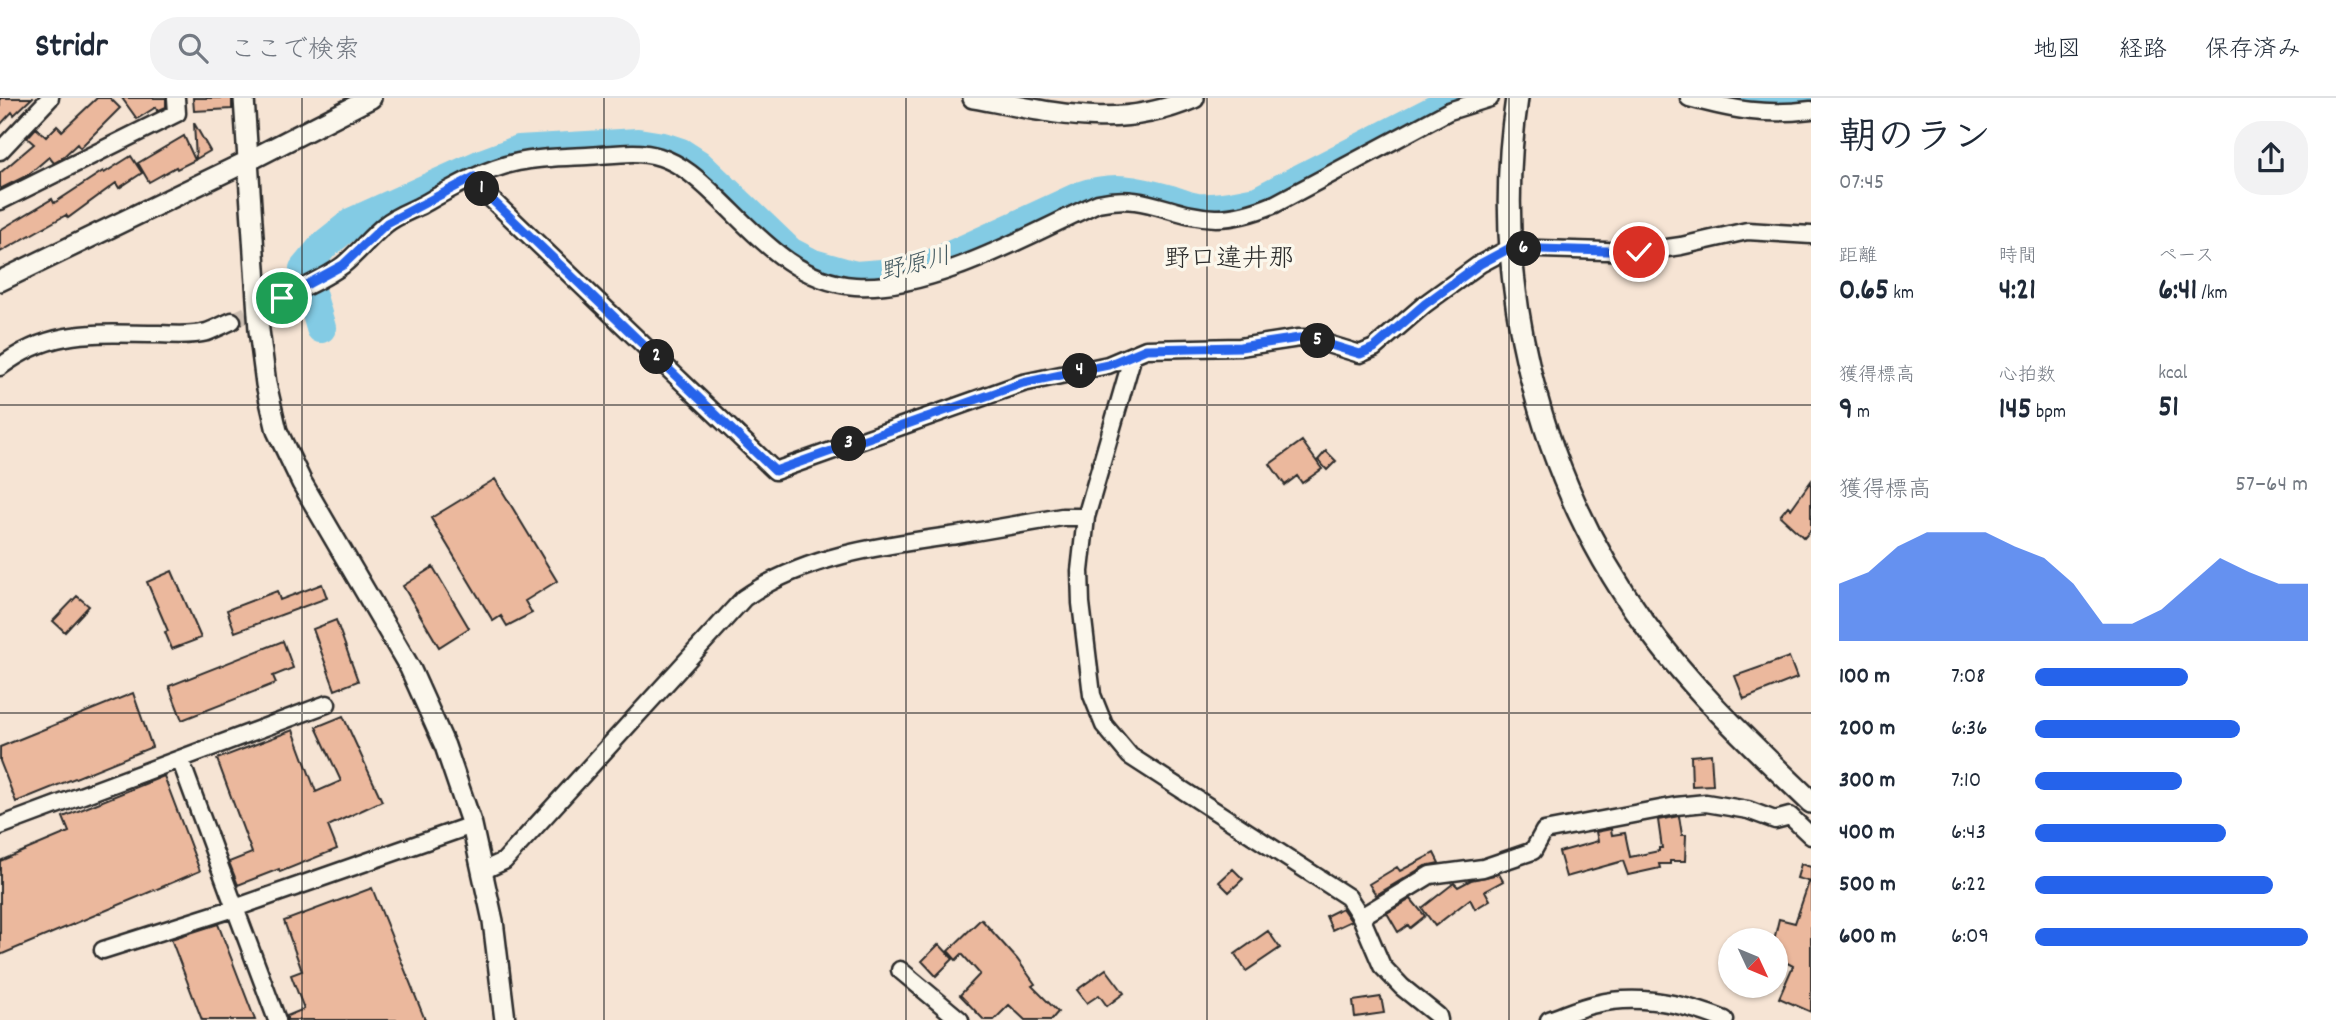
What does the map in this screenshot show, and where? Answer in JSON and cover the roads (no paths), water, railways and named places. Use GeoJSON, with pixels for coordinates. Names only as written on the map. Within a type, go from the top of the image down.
{"type":"FeatureCollection","features":[{"type":"Feature","properties":{"kind":"main road"},"geometry":{"type":"LineString","coordinates":[[1517,98],[1510,164],[1510,248],[1521,329],[1540,410],[1558,463],[1587,527],[1641,619],[1674,662],[1728,722],[1811,802]]}},
{"type":"Feature","properties":{"kind":"street"},"geometry":{"type":"LineString","coordinates":[[0,151],[50,98]]}},
{"type":"Feature","properties":{"kind":"street"},"geometry":{"type":"LineString","coordinates":[[0,201],[177,113],[176,98]]}},
{"type":"Feature","properties":{"kind":"street"},"geometry":{"type":"LineString","coordinates":[[244,98],[259,330],[266,384],[277,431],[302,483],[410,668],[445,746],[472,825],[493,921],[505,1020]]}},
{"type":"Feature","properties":{"kind":"street"},"geometry":{"type":"LineString","coordinates":[[0,281],[372,98]]}},
{"type":"Feature","properties":{"kind":"street"},"geometry":{"type":"LineString","coordinates":[[973,98],[1082,118],[1132,117],[1194,98]]}},
{"type":"Feature","properties":{"kind":"street"},"geometry":{"type":"LineString","coordinates":[[282,298],[343,265],[387,223],[474,177],[517,162],[638,152],[659,156],[677,164],[698,179],[776,253],[793,265],[813,276],[833,282],[854,286],[883,286],[913,281],[952,269],[1098,203],[1116,199],[1140,200],[1191,215],[1216,218],[1256,211],[1275,204],[1449,111],[1490,98]]}},
{"type":"Feature","properties":{"kind":"street"},"geometry":{"type":"LineString","coordinates":[[1689,98],[1742,112],[1787,113],[1811,110]]}},
{"type":"Feature","properties":{"kind":"street"},"geometry":{"type":"LineString","coordinates":[[1810,98],[1811,103]]}},
{"type":"Feature","properties":{"kind":"street"},"geometry":{"type":"LineString","coordinates":[[474,177],[486,194],[775,471],[1023,383],[1108,365],[1146,349],[1240,347],[1308,338],[1360,354],[1374,348],[1425,304],[1480,264],[1510,248],[1639,252],[1681,246],[1747,231],[1811,234]]}},
{"type":"Feature","properties":{"kind":"street"},"geometry":{"type":"LineString","coordinates":[[0,367],[18,353],[52,339],[83,334],[175,335],[205,332],[232,321]]}},
{"type":"Feature","properties":{"kind":"street"},"geometry":{"type":"LineString","coordinates":[[1133,355],[1086,517],[1080,571],[1081,603],[1093,695],[1104,726],[1130,756],[1348,897],[1361,916],[1382,966],[1440,1020]]}},
{"type":"Feature","properties":{"kind":"street"},"geometry":{"type":"LineString","coordinates":[[482,871],[504,861],[744,598],[766,583],[815,564],[893,543],[1062,517],[1086,517]]}},
{"type":"Feature","properties":{"kind":"street"},"geometry":{"type":"LineString","coordinates":[[0,826],[327,704]]}},
{"type":"Feature","properties":{"kind":"street"},"geometry":{"type":"LineString","coordinates":[[180,759],[277,1020]]}},
{"type":"Feature","properties":{"kind":"street"},"geometry":{"type":"LineString","coordinates":[[1361,916],[1430,875],[1483,868],[1533,850],[1544,831],[1676,806],[1706,803],[1748,810],[1775,820],[1790,816],[1811,836]]}},
{"type":"Feature","properties":{"kind":"street"},"geometry":{"type":"LineString","coordinates":[[103,950],[235,908],[472,825]]}},
{"type":"Feature","properties":{"kind":"street"},"geometry":{"type":"LineString","coordinates":[[900,970],[960,1020]]}},
{"type":"Feature","properties":{"kind":"street"},"geometry":{"type":"LineString","coordinates":[[1549,1020],[1595,1004],[1632,1000],[1664,1002],[1725,1020]]}},
{"type":"Feature","properties":{"kind":"waterway","name":"野原川"},"geometry":{"type":"LineString","coordinates":[[321,328],[304,269],[324,245],[353,222],[519,150],[638,143],[681,153],[698,164],[790,252],[813,264],[855,276],[909,272],[937,262],[1081,196],[1094,193],[1116,190],[1137,192],[1191,207],[1205,208],[1257,201],[1458,98]]}},
{"type":"Feature","properties":{"kind":"waterway","name":"野原川"},"geometry":{"type":"LineString","coordinates":[[1726,98],[1769,104],[1811,101]]}},
{"type":"Feature","properties":{"kind":"tunnel"},"geometry":{"type":"LineString","coordinates":[[232,321],[282,298]]}},
{"type":"Feature","properties":{"kind":"district","name":"野口違井那"},"geometry":{"type":"Point","coordinates":[1229,257]}}]}
